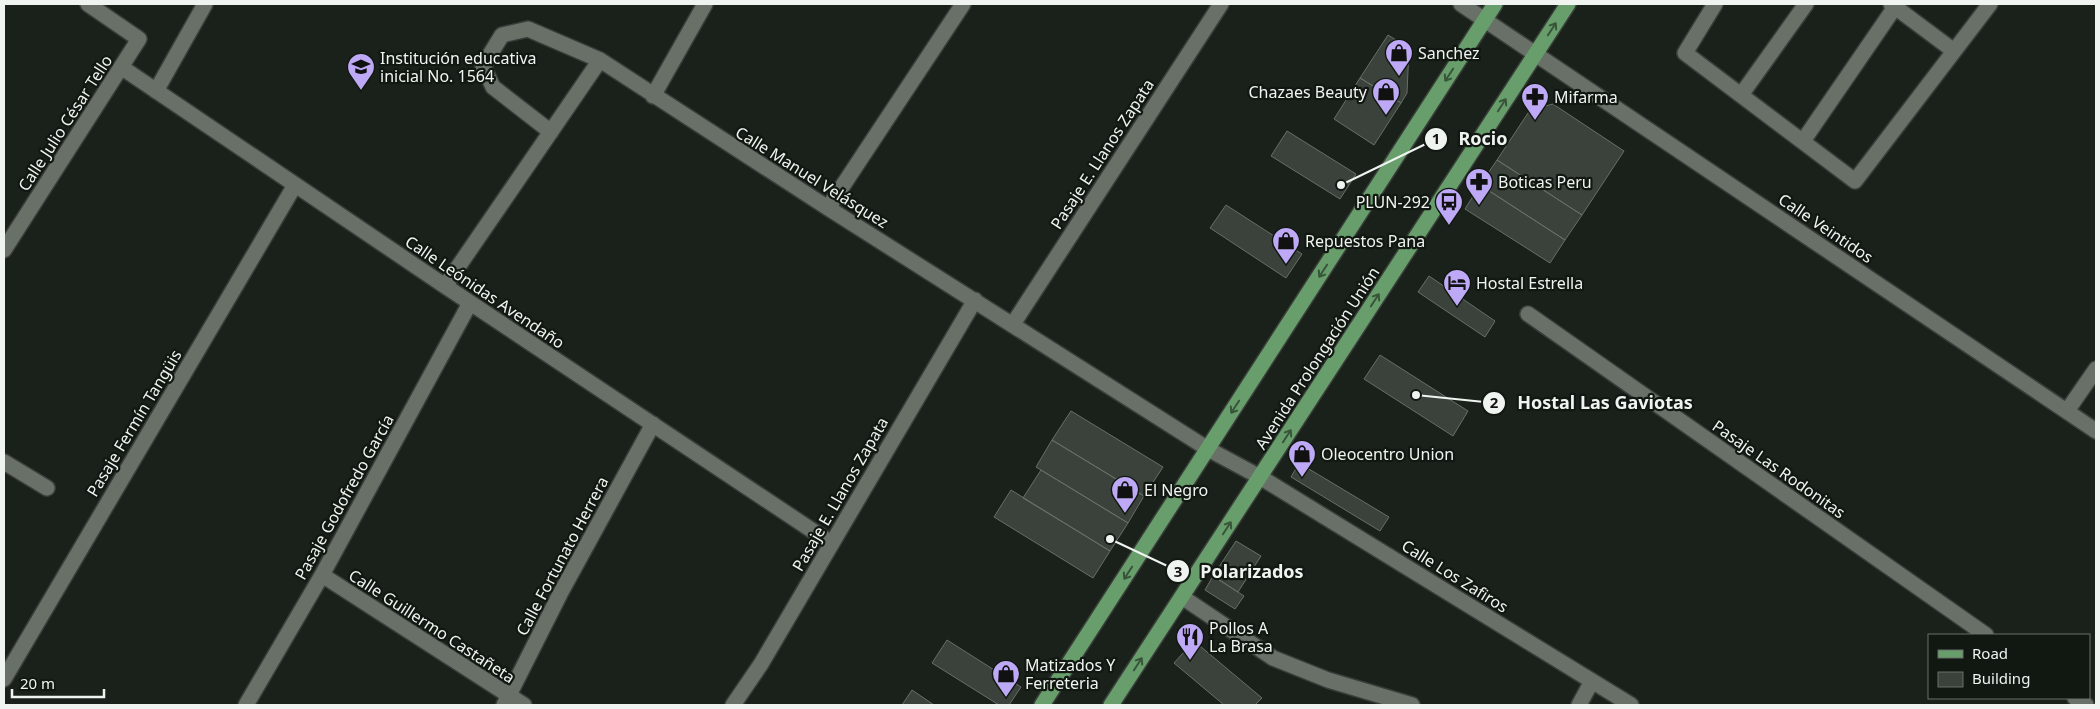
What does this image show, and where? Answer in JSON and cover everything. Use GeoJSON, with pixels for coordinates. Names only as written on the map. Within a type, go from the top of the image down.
{"type":"FeatureCollection","features":[{"type":"Feature","properties":{"kind":"main road"},"geometry":{"type":"LineString","coordinates":[[1042,705],[1496,4]]}},
{"type":"Feature","properties":{"kind":"main road","name":"Avenida Prolongación Unión"},"geometry":{"type":"LineString","coordinates":[[1111,705],[1568,4]]}},
{"type":"Feature","properties":{"kind":"street","name":"Calle Julio César Tello"},"geometry":{"type":"LineString","coordinates":[[4,250],[139,39],[88,4]]}},
{"type":"Feature","properties":{"kind":"street"},"geometry":{"type":"LineString","coordinates":[[156,91],[205,4]]}},
{"type":"Feature","properties":{"kind":"street"},"geometry":{"type":"LineString","coordinates":[[653,96],[705,4]]}},
{"type":"Feature","properties":{"kind":"street"},"geometry":{"type":"LineString","coordinates":[[828,208],[963,4]]}},
{"type":"Feature","properties":{"kind":"street","name":"Pasaje E. Llanos Zapata"},"geometry":{"type":"LineString","coordinates":[[1013,324],[1221,4]]}},
{"type":"Feature","properties":{"kind":"street","name":"Calle Veintidos"},"geometry":{"type":"LineString","coordinates":[[1461,4],[2096,431]]}},
{"type":"Feature","properties":{"kind":"street"},"geometry":{"type":"LineString","coordinates":[[1715,4],[1685,53],[1855,181],[1990,4]]}},
{"type":"Feature","properties":{"kind":"street"},"geometry":{"type":"LineString","coordinates":[[1740,95],[1806,4]]}},
{"type":"Feature","properties":{"kind":"street"},"geometry":{"type":"LineString","coordinates":[[1802,141],[1893,5],[1954,51]]}},
{"type":"Feature","properties":{"kind":"street","name":"Calle Manuel Velásquez"},"geometry":{"type":"LineString","coordinates":[[551,132],[493,86],[483,66],[502,34],[528,29],[600,60],[828,208],[1208,449]]}},
{"type":"Feature","properties":{"kind":"street"},"geometry":{"type":"LineString","coordinates":[[445,286],[600,60]]}},
{"type":"Feature","properties":{"kind":"street","name":"Calle Leónidas Avendaño"},"geometry":{"type":"LineString","coordinates":[[121,67],[470,303],[831,543]]}},
{"type":"Feature","properties":{"kind":"street","name":"Pasaje Fermín Tangüis"},"geometry":{"type":"LineString","coordinates":[[4,679],[295,185]]}},
{"type":"Feature","properties":{"kind":"street","name":"Pasaje E. Llanos Zapata"},"geometry":{"type":"LineString","coordinates":[[733,705],[761,664],[975,300]]}},
{"type":"Feature","properties":{"kind":"street","name":"Pasaje Godofredo García"},"geometry":{"type":"LineString","coordinates":[[246,705],[322,575],[470,303]]}},
{"type":"Feature","properties":{"kind":"street","name":"Pasaje Las Rodonitas"},"geometry":{"type":"LineString","coordinates":[[1528,314],[1985,634]]}},
{"type":"Feature","properties":{"kind":"street"},"geometry":{"type":"LineString","coordinates":[[2067,411],[2096,369]]}},
{"type":"Feature","properties":{"kind":"street","name":"Calle Fortunato Herrera"},"geometry":{"type":"LineString","coordinates":[[507,701],[560,594],[653,424]]}},
{"type":"Feature","properties":{"kind":"street","name":"Calle Los Zafiros"},"geometry":{"type":"LineString","coordinates":[[1208,449],[1260,477],[1631,705]]}},
{"type":"Feature","properties":{"kind":"street"},"geometry":{"type":"LineString","coordinates":[[4,462],[47,488]]}},
{"type":"Feature","properties":{"kind":"street","name":"Calle Guillermo Castañeta"},"geometry":{"type":"LineString","coordinates":[[322,575],[507,701],[524,705]]}},
{"type":"Feature","properties":{"kind":"street"},"geometry":{"type":"LineString","coordinates":[[1182,597],[1273,658],[1328,680],[1412,705]]}},
{"type":"Feature","properties":{"kind":"street"},"geometry":{"type":"LineString","coordinates":[[1579,705],[1592,681]]}},
{"type":"Feature","properties":{"kind":"building"},"geometry":{"type":"Polygon","coordinates":[[[1388,35],[1409,48],[1407,93],[1401,103],[1360,78],[1388,35]]]}},
{"type":"Feature","properties":{"kind":"building"},"geometry":{"type":"Polygon","coordinates":[[[1360,78],[1401,103],[1374,145],[1334,119],[1360,78]]]}},
{"type":"Feature","properties":{"kind":"building"},"geometry":{"type":"Polygon","coordinates":[[[1553,104],[1624,151],[1582,215],[1497,160],[1530,110],[1553,104]]]}},
{"type":"Feature","properties":{"kind":"building"},"geometry":{"type":"Polygon","coordinates":[[[1287,131],[1356,174],[1340,199],[1271,156],[1287,131]]]}},
{"type":"Feature","properties":{"kind":"building"},"geometry":{"type":"Polygon","coordinates":[[[1497,160],[1582,215],[1565,240],[1480,185],[1497,160]]]}},
{"type":"Feature","properties":{"kind":"building"},"geometry":{"type":"Polygon","coordinates":[[[1480,185],[1565,240],[1550,263],[1465,209],[1480,185]]]}},
{"type":"Feature","properties":{"kind":"building"},"geometry":{"type":"Polygon","coordinates":[[[1226,205],[1302,254],[1286,278],[1210,228],[1226,205]]]}},
{"type":"Feature","properties":{"kind":"building","name":"Hostal Estrella"},"geometry":{"type":"Polygon","coordinates":[[[1429,276],[1495,321],[1485,337],[1418,292],[1429,276]]]}},
{"type":"Feature","properties":{"kind":"building"},"geometry":{"type":"Polygon","coordinates":[[[1380,355],[1468,411],[1453,436],[1364,379],[1380,355]]]}},
{"type":"Feature","properties":{"kind":"building"},"geometry":{"type":"Polygon","coordinates":[[[1071,411],[1163,467],[1144,496],[1052,440],[1071,411]]]}},
{"type":"Feature","properties":{"kind":"building"},"geometry":{"type":"Polygon","coordinates":[[[1052,440],[1144,496],[1128,523],[1036,467],[1052,440]]]}},
{"type":"Feature","properties":{"kind":"building"},"geometry":{"type":"Polygon","coordinates":[[[1299,463],[1389,517],[1380,531],[1291,477],[1299,463]]]}},
{"type":"Feature","properties":{"kind":"building"},"geometry":{"type":"Polygon","coordinates":[[[1041,470],[1128,523],[1110,551],[1023,498],[1041,470]]]}},
{"type":"Feature","properties":{"kind":"building"},"geometry":{"type":"Polygon","coordinates":[[[1011,490],[1110,551],[1093,578],[994,517],[1011,490]]]}},
{"type":"Feature","properties":{"kind":"building"},"geometry":{"type":"Polygon","coordinates":[[[1236,541],[1261,556],[1238,592],[1213,576],[1236,541]]]}},
{"type":"Feature","properties":{"kind":"building"},"geometry":{"type":"Polygon","coordinates":[[[1213,576],[1244,596],[1235,609],[1205,590],[1213,576]]]}},
{"type":"Feature","properties":{"kind":"building"},"geometry":{"type":"Polygon","coordinates":[[[947,640],[1021,687],[1009,705],[999,705],[932,663],[947,640]]]}},
{"type":"Feature","properties":{"kind":"building"},"geometry":{"type":"Polygon","coordinates":[[[1194,641],[1262,698],[1255,705],[1224,705],[1174,663],[1194,641]]]}},
{"type":"Feature","properties":{"kind":"building"},"geometry":{"type":"Polygon","coordinates":[[[912,690],[934,705],[902,705],[912,690]]]}},
{"type":"Feature","properties":{"kind":"place","name":"Sanchez"},"geometry":{"type":"Point","coordinates":[1399,77]}},
{"type":"Feature","properties":{"kind":"place","name":"Institución educativa inicial No. 1564"},"geometry":{"type":"Point","coordinates":[361,91]}},
{"type":"Feature","properties":{"kind":"place","name":"Chazaes Beauty"},"geometry":{"type":"Point","coordinates":[1386,116]}},
{"type":"Feature","properties":{"kind":"place","name":"Mifarma"},"geometry":{"type":"Point","coordinates":[1535,121]}},
{"type":"Feature","properties":{"kind":"place","name":"Rocio"},"geometry":{"type":"Point","coordinates":[1341,185]}},
{"type":"Feature","properties":{"kind":"place","name":"Boticas Peru"},"geometry":{"type":"Point","coordinates":[1479,206]}},
{"type":"Feature","properties":{"kind":"place","name":"PLUN-292"},"geometry":{"type":"Point","coordinates":[1449,226]}},
{"type":"Feature","properties":{"kind":"place","name":"Repuestos Pana"},"geometry":{"type":"Point","coordinates":[1286,265]}},
{"type":"Feature","properties":{"kind":"place","name":"Hostal Estrella"},"geometry":{"type":"Point","coordinates":[1457,307]}},
{"type":"Feature","properties":{"kind":"place","name":"Hostal Las Gaviotas"},"geometry":{"type":"Point","coordinates":[1416,395]}},
{"type":"Feature","properties":{"kind":"place","name":"Oleocentro Union"},"geometry":{"type":"Point","coordinates":[1302,478]}},
{"type":"Feature","properties":{"kind":"place","name":"El Negro"},"geometry":{"type":"Point","coordinates":[1125,514]}},
{"type":"Feature","properties":{"kind":"place","name":"Polarizados"},"geometry":{"type":"Point","coordinates":[1110,539]}},
{"type":"Feature","properties":{"kind":"place","name":"Pollos A La Brasa"},"geometry":{"type":"Point","coordinates":[1190,661]}},
{"type":"Feature","properties":{"kind":"place","name":"Matizados Y Ferreteria"},"geometry":{"type":"Point","coordinates":[1006,698]}}]}
